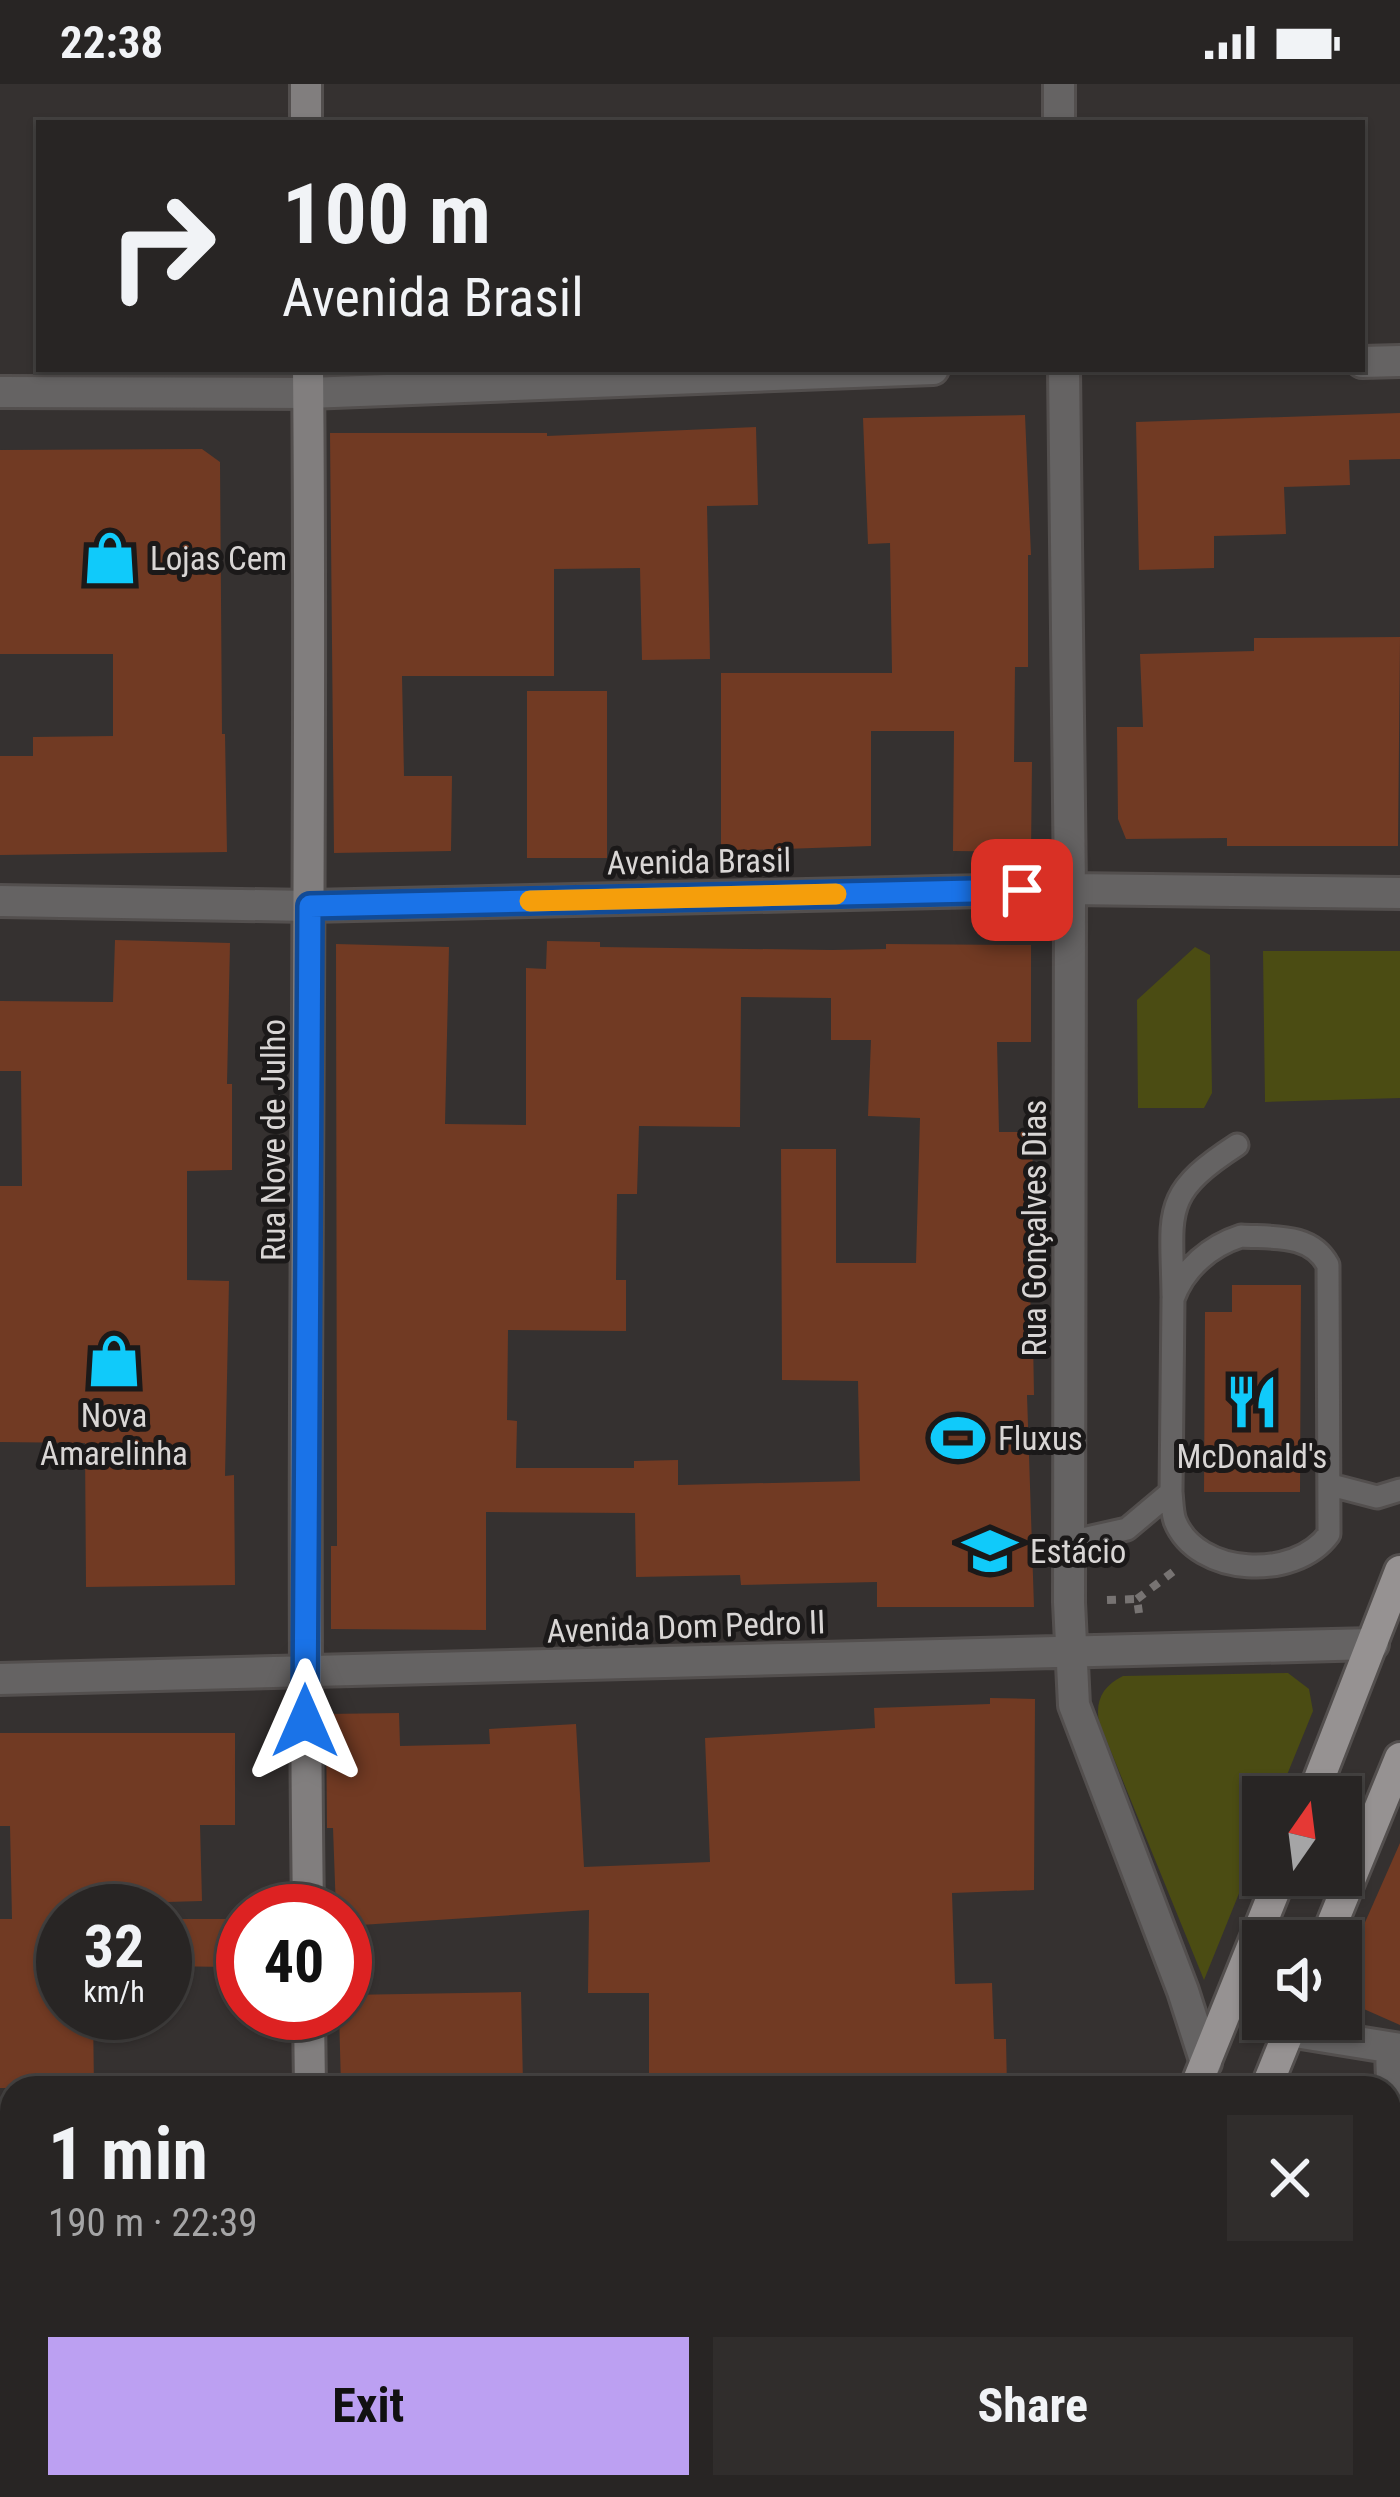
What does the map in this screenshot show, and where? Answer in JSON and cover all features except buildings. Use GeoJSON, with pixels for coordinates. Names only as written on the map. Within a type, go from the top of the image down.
{"type":"FeatureCollection","features":[{"type":"Feature","properties":{"kind":"main road"},"geometry":{"type":"LineString","coordinates":[[1320,1776],[1400,1571]]}},
{"type":"Feature","properties":{"kind":"main road"},"geometry":{"type":"LineString","coordinates":[[1334,1920],[1400,1758]]}},
{"type":"Feature","properties":{"kind":"main road"},"geometry":{"type":"LineString","coordinates":[[1200,2075],[1272,1896]]}},
{"type":"Feature","properties":{"kind":"main road"},"geometry":{"type":"LineString","coordinates":[[1271,2076],[1285,2040]]}},
{"type":"Feature","properties":{"kind":"street"},"geometry":{"type":"LineString","coordinates":[[305,84],[306,120]]}},
{"type":"Feature","properties":{"kind":"street"},"geometry":{"type":"LineString","coordinates":[[1059,84],[1059,120]]}},
{"type":"Feature","properties":{"kind":"street"},"geometry":{"type":"LineString","coordinates":[[1365,362],[1400,362]]}},
{"type":"Feature","properties":{"kind":"street"},"geometry":{"type":"LineString","coordinates":[[0,392],[777,372]]}},
{"type":"Feature","properties":{"kind":"street","name":"Rua Gonçalves Dias"},"geometry":{"type":"LineString","coordinates":[[1064,372],[1070,889],[1069,1542],[1074,1705],[1183,1991],[1200,2075]]}},
{"type":"Feature","properties":{"kind":"street","name":"Rua Nove de Julho"},"geometry":{"type":"LineString","coordinates":[[308,381],[310,906],[304,1674],[308,1884]]}},
{"type":"Feature","properties":{"kind":"street","name":"Avenida Brasil"},"geometry":{"type":"LineString","coordinates":[[0,901],[310,906],[1070,889],[1400,893]]}},
{"type":"Feature","properties":{"kind":"street","name":"Avenida Dom Pedro II"},"geometry":{"type":"LineString","coordinates":[[0,1679],[1373,1644]]}},
{"type":"Feature","properties":{"kind":"street"},"geometry":{"type":"LineString","coordinates":[[309,2040],[310,2076]]}},
{"type":"Feature","properties":{"kind":"street"},"geometry":{"type":"LineString","coordinates":[[1357,2040],[1396,2049]]}},
{"type":"Feature","properties":{"kind":"lane"},"geometry":{"type":"LineString","coordinates":[[1173,1300],[1179,1283],[1222,1242],[1241,1236],[1298,1239],[1322,1252],[1328,1265],[1329,1534],[1318,1550],[1296,1562],[1271,1567],[1235,1563],[1201,1552],[1174,1520],[1172,1219],[1178,1195],[1206,1165],[1237,1145]]}},
{"type":"Feature","properties":{"kind":"lane"},"geometry":{"type":"LineString","coordinates":[[1331,1485],[1377,1497],[1400,1490]]}},
{"type":"Feature","properties":{"kind":"lane"},"geometry":{"type":"LineString","coordinates":[[1069,1542],[1127,1529],[1171,1492]]}},
{"type":"Feature","properties":{"kind":"shaded area"},"geometry":{"type":"Polygon","coordinates":[[[1195,947],[1210,955],[1212,1093],[1204,1108],[1138,1108],[1137,1000],[1195,947]]]}},
{"type":"Feature","properties":{"kind":"shaded area"},"geometry":{"type":"Polygon","coordinates":[[[1263,951],[1400,951],[1400,1098],[1265,1102],[1263,951]]]}},
{"type":"Feature","properties":{"kind":"shaded area"},"geometry":{"type":"Polygon","coordinates":[[[1288,1673],[1309,1689],[1313,1711],[1287,1776],[1242,1776],[1242,1886],[1204,1980],[1099,1722],[1100,1700],[1110,1684],[1123,1676],[1288,1673]]]}},
{"type":"Feature","properties":{"kind":"slow traffic"},"geometry":{"type":"LineString","coordinates":[[530,901],[836,894]]}},
{"type":"Feature","properties":{"kind":"place","name":"Lojas Cem"},"geometry":{"type":"Point","coordinates":[110,558]}},
{"type":"Feature","properties":{"kind":"place","name":"Nova Amarelinha"},"geometry":{"type":"Point","coordinates":[114,1361]}},
{"type":"Feature","properties":{"kind":"place","name":"McDonald's"},"geometry":{"type":"Point","coordinates":[1252,1402]}},
{"type":"Feature","properties":{"kind":"place","name":"Fluxus"},"geometry":{"type":"Point","coordinates":[958,1438]}},
{"type":"Feature","properties":{"kind":"place","name":"Estácio"},"geometry":{"type":"Point","coordinates":[990,1551]}},
{"type":"Feature","properties":{"kind":"route"},"geometry":{"type":"LineString","coordinates":[[305,1721],[310,906],[1022,890]]}}]}
